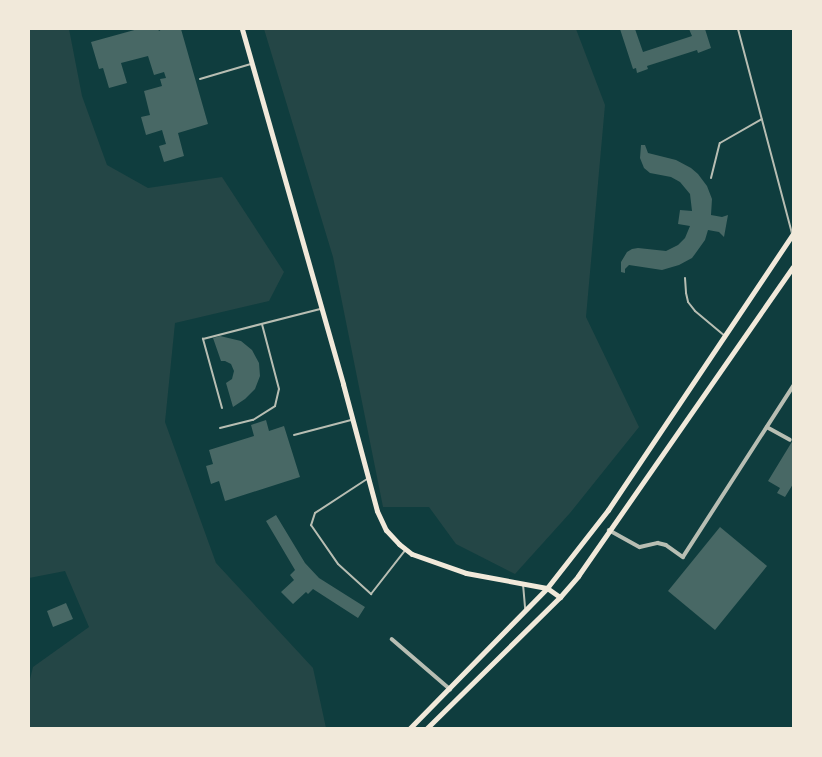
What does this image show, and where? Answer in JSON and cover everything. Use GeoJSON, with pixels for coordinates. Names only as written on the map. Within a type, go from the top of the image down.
{"type":"FeatureCollection","features":[{"type":"Feature","properties":{"kind":"main road"},"geometry":{"type":"LineString","coordinates":[[242,29],[377,511],[386,530],[412,554],[466,573],[547,588],[560,596]]}},
{"type":"Feature","properties":{"kind":"main road"},"geometry":{"type":"LineString","coordinates":[[410,728],[450,689],[547,588],[608,510],[793,235]]}},
{"type":"Feature","properties":{"kind":"main road"},"geometry":{"type":"LineString","coordinates":[[427,728],[560,596],[578,576],[793,267]]}},
{"type":"Feature","properties":{"kind":"street"},"geometry":{"type":"LineString","coordinates":[[609,530],[640,547],[658,543],[666,545],[683,557],[793,386]]}},
{"type":"Feature","properties":{"kind":"street"},"geometry":{"type":"LineString","coordinates":[[767,427],[790,440]]}},
{"type":"Feature","properties":{"kind":"street"},"geometry":{"type":"LineString","coordinates":[[392,639],[450,689]]}},
{"type":"Feature","properties":{"kind":"lane"},"geometry":{"type":"LineString","coordinates":[[738,29],[793,235]]}},
{"type":"Feature","properties":{"kind":"lane"},"geometry":{"type":"LineString","coordinates":[[200,79],[252,64]]}},
{"type":"Feature","properties":{"kind":"lane"},"geometry":{"type":"LineString","coordinates":[[711,178],[720,143],[762,119]]}},
{"type":"Feature","properties":{"kind":"lane"},"geometry":{"type":"LineString","coordinates":[[685,278],[688,302],[695,311],[724,336]]}},
{"type":"Feature","properties":{"kind":"lane"},"geometry":{"type":"LineString","coordinates":[[222,408],[203,339],[321,308]]}},
{"type":"Feature","properties":{"kind":"lane"},"geometry":{"type":"LineString","coordinates":[[220,428],[253,420],[275,406],[279,389],[262,324]]}},
{"type":"Feature","properties":{"kind":"lane"},"geometry":{"type":"LineString","coordinates":[[294,435],[352,420]]}},
{"type":"Feature","properties":{"kind":"lane"},"geometry":{"type":"LineString","coordinates":[[368,478],[315,513],[311,526],[338,564],[371,594],[406,549]]}},
{"type":"Feature","properties":{"kind":"lane"},"geometry":{"type":"LineString","coordinates":[[523,584],[525,611]]}},
{"type":"Feature","properties":{"kind":"shaded area"},"geometry":{"type":"Polygon","coordinates":[[[29,29],[69,29],[82,96],[107,165],[148,188],[222,177],[284,272],[269,301],[175,323],[165,422],[216,563],[313,668],[326,728],[29,728],[29,683],[33,667],[89,627],[65,571],[29,578],[29,29]]]}},
{"type":"Feature","properties":{"kind":"shaded area"},"geometry":{"type":"Polygon","coordinates":[[[264,29],[576,29],[605,105],[586,317],[639,427],[570,513],[515,574],[456,544],[429,507],[383,507],[333,257],[264,29]]]}},
{"type":"Feature","properties":{"kind":"building"},"geometry":{"type":"Polygon","coordinates":[[[138,29],[158,29],[159,31],[162,29],[181,29],[208,124],[178,133],[184,156],[164,162],[159,146],[166,144],[162,130],[146,135],[141,117],[150,115],[144,91],[162,86],[160,79],[166,78],[164,72],[154,75],[148,56],[121,63],[127,83],[109,88],[103,68],[99,69],[91,42],[138,29]]]}},
{"type":"Feature","properties":{"kind":"building"},"geometry":{"type":"Polygon","coordinates":[[[620,29],[635,29],[643,52],[692,36],[689,29],[705,29],[711,48],[698,53],[697,50],[647,66],[648,69],[637,73],[636,68],[633,69],[620,29]]]}},
{"type":"Feature","properties":{"kind":"building"},"geometry":{"type":"Polygon","coordinates":[[[641,145],[645,145],[648,153],[676,160],[691,168],[698,174],[707,186],[712,199],[711,215],[722,217],[728,215],[724,237],[719,232],[708,230],[705,240],[692,258],[679,265],[662,270],[629,265],[625,269],[625,273],[621,272],[621,262],[627,252],[632,249],[638,248],[666,251],[678,245],[685,238],[690,226],[678,224],[680,210],[692,211],[690,194],[680,182],[671,177],[650,173],[644,168],[640,158],[641,145]]]}},
{"type":"Feature","properties":{"kind":"building"},"geometry":{"type":"Polygon","coordinates":[[[220,336],[241,341],[252,350],[259,363],[260,376],[255,389],[245,399],[233,407],[226,383],[232,379],[234,371],[231,364],[221,361],[213,338],[220,336]]]}},
{"type":"Feature","properties":{"kind":"building"},"geometry":{"type":"Polygon","coordinates":[[[266,420],[269,431],[284,426],[300,477],[225,501],[219,481],[211,484],[206,466],[213,464],[209,450],[254,436],[251,425],[266,420]]]}},
{"type":"Feature","properties":{"kind":"building"},"geometry":{"type":"Polygon","coordinates":[[[793,440],[793,484],[785,497],[777,493],[780,488],[768,481],[793,440]]]}},
{"type":"Feature","properties":{"kind":"building"},"geometry":{"type":"Polygon","coordinates":[[[276,515],[305,563],[319,578],[365,607],[358,618],[313,589],[308,594],[306,592],[293,604],[281,592],[294,580],[290,575],[295,570],[266,521],[276,515]]]}},
{"type":"Feature","properties":{"kind":"building"},"geometry":{"type":"Polygon","coordinates":[[[720,527],[767,566],[715,630],[668,591],[720,527]]]}},
{"type":"Feature","properties":{"kind":"building"},"geometry":{"type":"Polygon","coordinates":[[[66,603],[73,619],[53,627],[47,611],[66,603]]]}}]}
